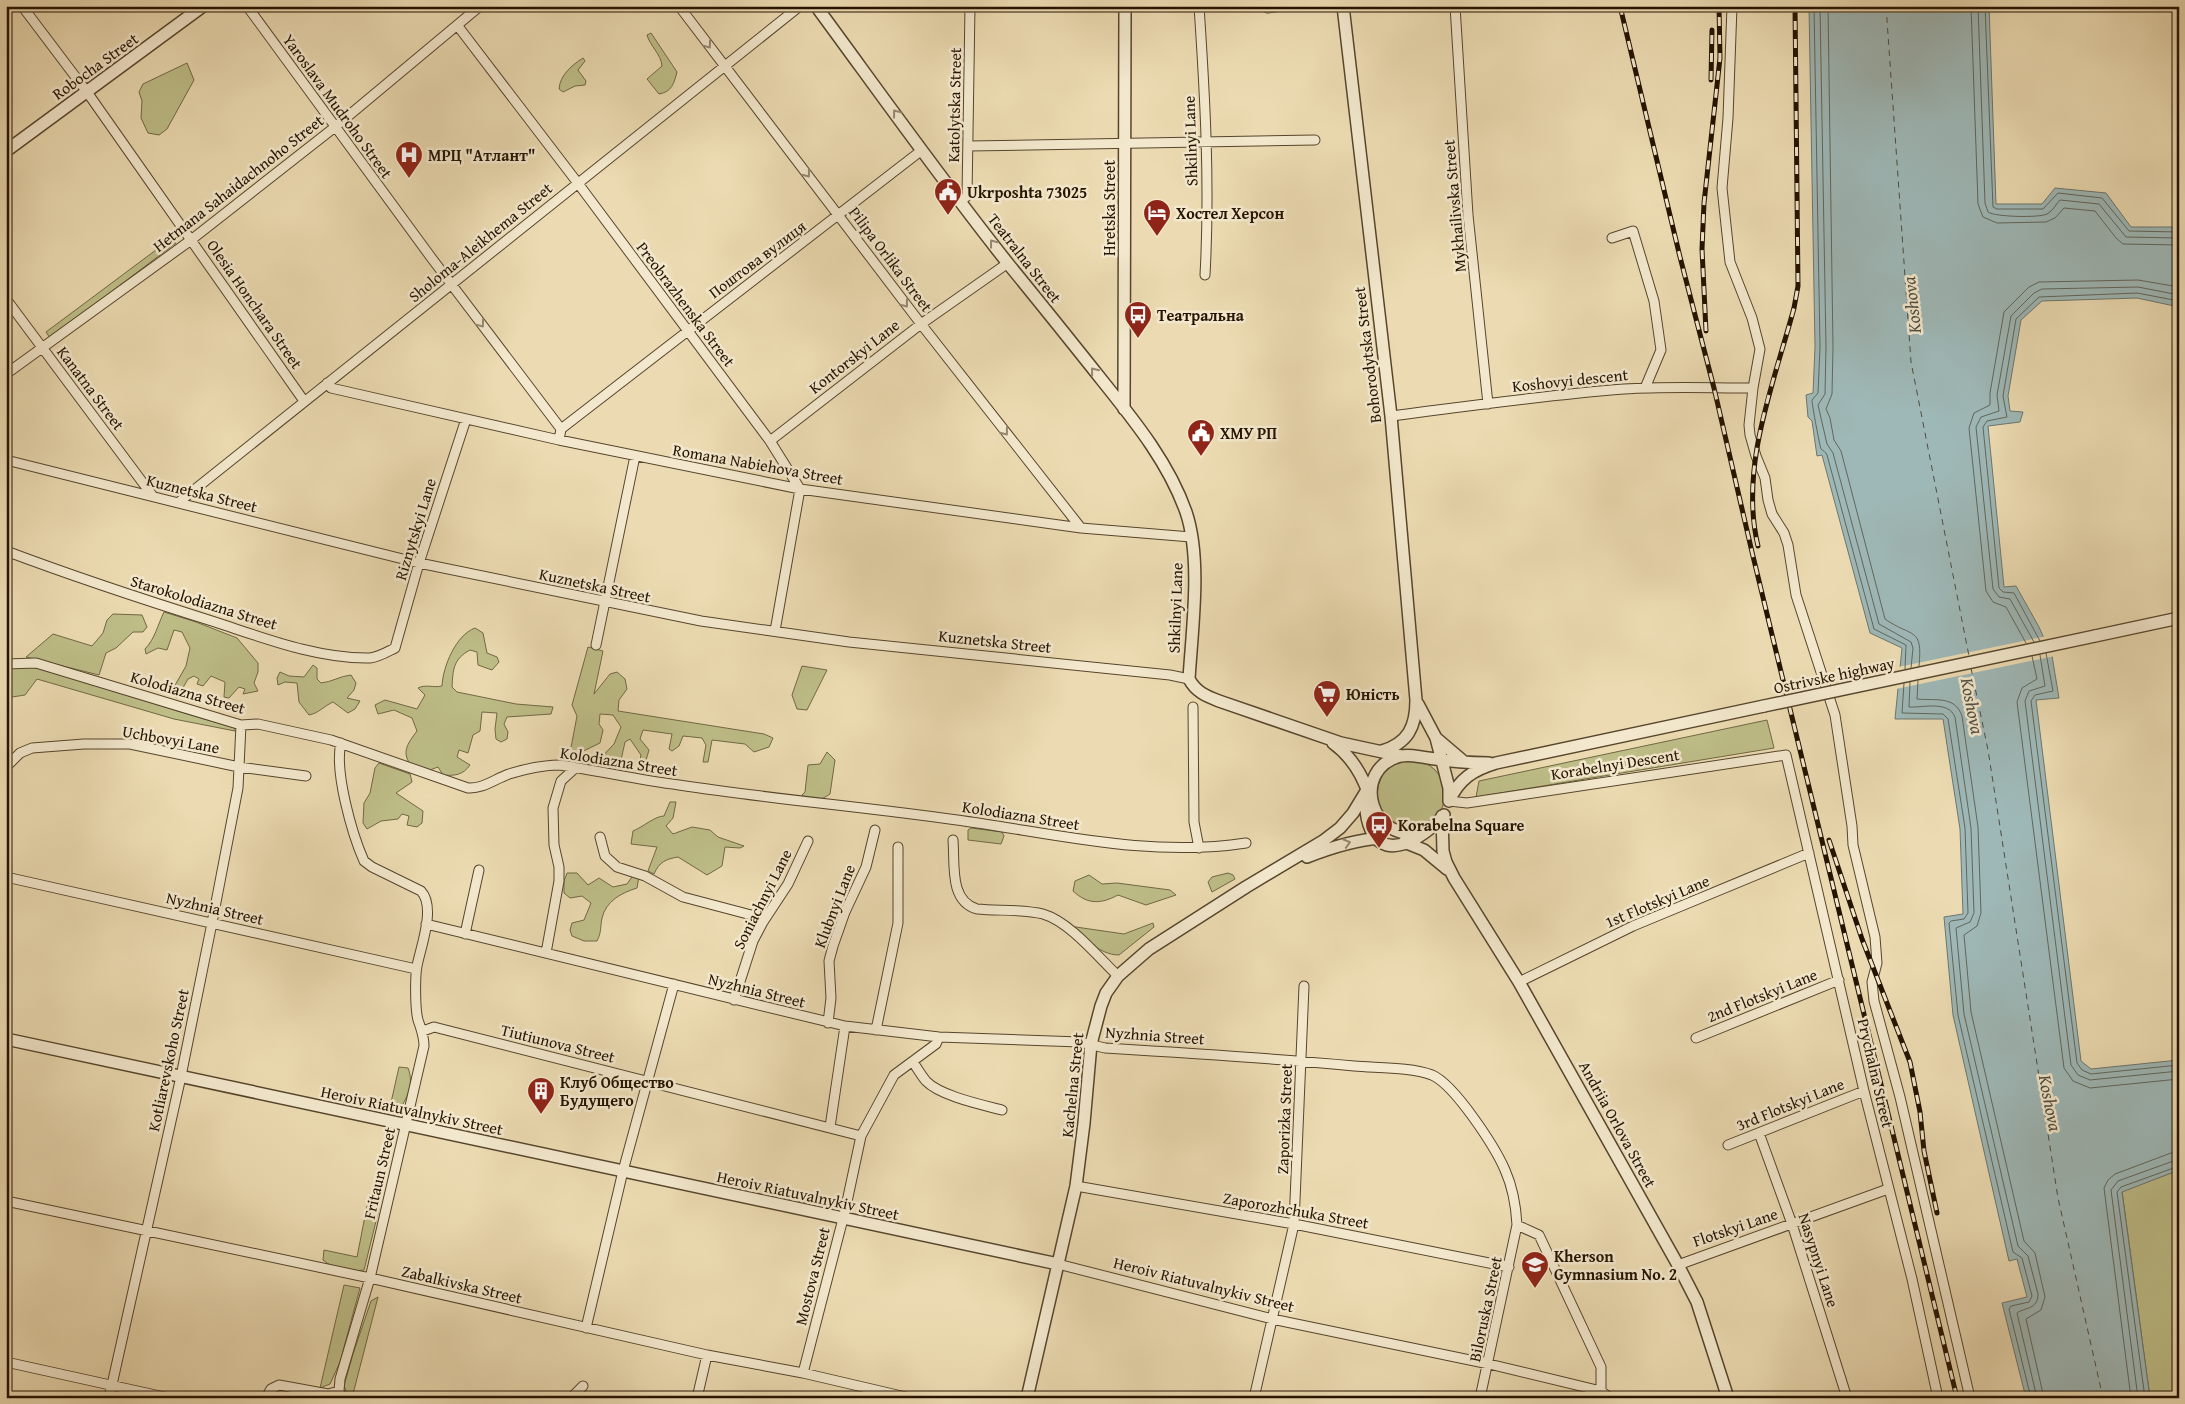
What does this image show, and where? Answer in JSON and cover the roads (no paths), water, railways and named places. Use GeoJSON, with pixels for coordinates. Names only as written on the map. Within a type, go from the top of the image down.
{"type":"FeatureCollection","features":[{"type":"Feature","properties":{"kind":"street","name":"Olesia Honchara Street"},"geometry":{"type":"LineString","coordinates":[[22,6],[87,92],[304,402]]}},
{"type":"Feature","properties":{"kind":"street","name":"Robocha Street"},"geometry":{"type":"LineString","coordinates":[[6,151],[203,6]]}},
{"type":"Feature","properties":{"kind":"street","name":"Yaroslava Mudroho Street"},"geometry":{"type":"LineString","coordinates":[[247,6],[452,285],[561,429]]}},
{"type":"Feature","properties":{"kind":"street","name":"Hetmana Sahaidachnoho Street"},"geometry":{"type":"LineString","coordinates":[[6,374],[191,240],[335,127],[480,6]]}},
{"type":"Feature","properties":{"kind":"street","name":"Pilipa Orlika Street"},"geometry":{"type":"LineString","coordinates":[[679,6],[921,324],[1082,528]]}},
{"type":"Feature","properties":{"kind":"street","name":"Sholoma-Aleikhema Street"},"geometry":{"type":"LineString","coordinates":[[180,502],[326,383],[452,285],[577,182],[800,6]]}},
{"type":"Feature","properties":{"kind":"street","name":"Teatralna Street"},"geometry":{"type":"LineString","coordinates":[[816,6],[1008,263],[1156,451],[1174,481],[1187,514],[1192,537]]}},
{"type":"Feature","properties":{"kind":"street","name":"Katolytska Street"},"geometry":{"type":"LineString","coordinates":[[961,201],[967,196],[970,6]]}},
{"type":"Feature","properties":{"kind":"street","name":"Hretska Street"},"geometry":{"type":"LineString","coordinates":[[1124,409],[1125,6]]}},
{"type":"Feature","properties":{"kind":"street","name":"Shkilnyi Lane"},"geometry":{"type":"LineString","coordinates":[[1200,6],[1207,142],[1208,216],[1205,275]]}},
{"type":"Feature","properties":{"kind":"street"},"geometry":{"type":"LineString","coordinates":[[1266,8],[1283,6]]}},
{"type":"Feature","properties":{"kind":"street","name":"Bohorodytska Street"},"geometry":{"type":"LineString","coordinates":[[1343,6],[1391,416],[1416,700],[1411,736],[1401,756]]}},
{"type":"Feature","properties":{"kind":"street","name":"Mykhailivska Street"},"geometry":{"type":"LineString","coordinates":[[1455,6],[1468,215],[1488,404]]}},
{"type":"Feature","properties":{"kind":"street"},"geometry":{"type":"LineString","coordinates":[[1732,6],[1728,118],[1722,188],[1730,262],[1752,318],[1760,349],[1753,388],[1749,425],[1750,435],[1756,456],[1766,478],[1768,500],[1772,514],[1784,533],[1788,545],[1796,595],[1835,715],[1852,826],[1853,845],[1875,937],[1876,962],[1872,982],[1874,1001],[1900,1097],[1970,1398]]}},
{"type":"Feature","properties":{"kind":"street","name":"Preobrazhenska Street"},"geometry":{"type":"LineString","coordinates":[[457,25],[770,441],[800,488]]}},
{"type":"Feature","properties":{"kind":"street"},"geometry":{"type":"LineString","coordinates":[[969,146],[1315,140]]}},
{"type":"Feature","properties":{"kind":"street","name":"Поштова вулиця"},"geometry":{"type":"LineString","coordinates":[[561,429],[922,150]]}},
{"type":"Feature","properties":{"kind":"street"},"geometry":{"type":"LineString","coordinates":[[1612,238],[1633,232],[1654,300],[1661,350],[1645,388]]}},
{"type":"Feature","properties":{"kind":"street","name":"Kontorskyi Lane"},"geometry":{"type":"LineString","coordinates":[[770,441],[921,324],[1008,263]]}},
{"type":"Feature","properties":{"kind":"street","name":"Kanatna Street"},"geometry":{"type":"LineString","coordinates":[[6,299],[152,495]]}},
{"type":"Feature","properties":{"kind":"street","name":"Romana Nabiehova Street"},"geometry":{"type":"LineString","coordinates":[[326,383],[331,388],[559,440],[800,488],[1082,528],[1192,537]]}},
{"type":"Feature","properties":{"kind":"street","name":"Koshovyi descent"},"geometry":{"type":"LineString","coordinates":[[1391,416],[1556,395],[1645,388],[1753,388]]}},
{"type":"Feature","properties":{"kind":"street","name":"Riznytskyi Lane"},"geometry":{"type":"LineString","coordinates":[[395,648],[466,419]]}},
{"type":"Feature","properties":{"kind":"street"},"geometry":{"type":"LineString","coordinates":[[559,440],[561,429]]}},
{"type":"Feature","properties":{"kind":"street"},"geometry":{"type":"LineString","coordinates":[[596,646],[635,456]]}},
{"type":"Feature","properties":{"kind":"street","name":"Kuznetska Street"},"geometry":{"type":"LineString","coordinates":[[6,460],[180,502],[420,564],[701,621],[850,642],[1160,674],[1189,679]]}},
{"type":"Feature","properties":{"kind":"street"},"geometry":{"type":"LineString","coordinates":[[775,631],[800,488]]}},
{"type":"Feature","properties":{"kind":"street","name":"Shkilnyi Lane"},"geometry":{"type":"LineString","coordinates":[[1189,679],[1194,574],[1192,537]]}},
{"type":"Feature","properties":{"kind":"street","name":"Starokolodiazna Street"},"geometry":{"type":"LineString","coordinates":[[6,551],[92,583],[240,630],[314,651],[339,656],[371,658],[380,656],[395,648]]}},
{"type":"Feature","properties":{"kind":"street","name":"Ostrivske highway"},"geometry":{"type":"LineString","coordinates":[[1449,801],[1459,782],[1480,768],[1496,762],[2179,618]]}},
{"type":"Feature","properties":{"kind":"street","name":"Kolodiazna Street"},"geometry":{"type":"LineString","coordinates":[[6,664],[36,663],[241,725],[258,724],[341,743],[468,788],[475,788],[508,775],[548,765],[574,767],[677,785],[956,820],[1113,844],[1170,849],[1246,843]]}},
{"type":"Feature","properties":{"kind":"street"},"geometry":{"type":"LineString","coordinates":[[1189,679],[1196,690],[1218,701],[1328,739],[1401,756],[1414,755],[1426,758],[1437,765],[1445,776],[1449,788],[1449,801],[1436,824],[1426,830],[1401,838],[1395,846],[1384,845],[1376,839],[1366,816],[1367,791]]}},
{"type":"Feature","properties":{"kind":"street","name":"Bohorodytska Street"},"geometry":{"type":"LineString","coordinates":[[1416,700],[1436,738],[1445,776]]}},
{"type":"Feature","properties":{"kind":"street"},"geometry":{"type":"LineString","coordinates":[[1193,706],[1194,822],[1198,848]]}},
{"type":"Feature","properties":{"kind":"street","name":"Bohorodytska Street"},"geometry":{"type":"LineString","coordinates":[[1380,751],[1396,746],[1403,741],[1414,722]]}},
{"type":"Feature","properties":{"kind":"street","name":"Kotliarevskoho Street"},"geometry":{"type":"LineString","coordinates":[[109,1398],[181,1076],[212,923],[238,788],[241,725]]}},
{"type":"Feature","properties":{"kind":"street","name":"Bohorodytska Street"},"geometry":{"type":"LineString","coordinates":[[1436,738],[1464,761]]}},
{"type":"Feature","properties":{"kind":"street"},"geometry":{"type":"LineString","coordinates":[[1328,739],[1343,751],[1360,774],[1378,817],[1401,838]]}},
{"type":"Feature","properties":{"kind":"street"},"geometry":{"type":"LineString","coordinates":[[341,743],[340,763],[345,799],[364,860],[372,867],[421,891],[427,900],[428,906],[426,924]]}},
{"type":"Feature","properties":{"kind":"street","name":"Uchbovyi Lane"},"geometry":{"type":"LineString","coordinates":[[6,767],[20,753],[32,748],[84,744],[130,744],[239,767],[306,776]]}},
{"type":"Feature","properties":{"kind":"street","name":"Korabelnyi Descent"},"geometry":{"type":"LineString","coordinates":[[1449,801],[1467,803],[1786,755]]}},
{"type":"Feature","properties":{"kind":"street","name":"Prychalna Street"},"geometry":{"type":"LineString","coordinates":[[1786,755],[1864,1091],[1912,1278],[1938,1398]]}},
{"type":"Feature","properties":{"kind":"street"},"geometry":{"type":"LineString","coordinates":[[1372,806],[1373,780],[1384,765],[1401,756]]}},
{"type":"Feature","properties":{"kind":"street","name":"Ostrivske highway"},"geometry":{"type":"LineString","coordinates":[[1426,758],[1496,762]]}},
{"type":"Feature","properties":{"kind":"street"},"geometry":{"type":"LineString","coordinates":[[546,953],[559,881],[558,861],[554,845],[553,808],[560,781],[574,767]]}},
{"type":"Feature","properties":{"kind":"street"},"geometry":{"type":"LineString","coordinates":[[1358,806],[1361,787],[1360,774]]}},
{"type":"Feature","properties":{"kind":"street","name":"Kachelna Street"},"geometry":{"type":"LineString","coordinates":[[1027,1398],[1076,1186],[1084,1123],[1090,1044],[1100,1006],[1106,993],[1118,976],[1155,945],[1340,828],[1358,806],[1373,780]]}},
{"type":"Feature","properties":{"kind":"street","name":"Andriia Orlova Street"},"geometry":{"type":"LineString","coordinates":[[1442,816],[1443,851],[1446,862],[1519,982],[1678,1265],[1697,1302],[1728,1398]]}},
{"type":"Feature","properties":{"kind":"street","name":"Klubnyi Lane"},"geometry":{"type":"LineString","coordinates":[[828,1023],[831,998],[829,961],[832,946],[866,867],[875,830]]}},
{"type":"Feature","properties":{"kind":"street"},"geometry":{"type":"LineString","coordinates":[[600,837],[606,856],[617,867],[645,876],[683,897],[755,916],[763,922]]}},
{"type":"Feature","properties":{"kind":"street","name":"Kachelna Street"},"geometry":{"type":"LineString","coordinates":[[1284,865],[1346,843],[1401,838]]}},
{"type":"Feature","properties":{"kind":"street","name":"Andriia Orlova Street"},"geometry":{"type":"LineString","coordinates":[[1401,838],[1433,857],[1454,878]]}},
{"type":"Feature","properties":{"kind":"street"},"geometry":{"type":"LineString","coordinates":[[954,840],[956,884],[962,902],[969,907],[977,909],[1036,913],[1054,919],[1083,940],[1118,976]]}},
{"type":"Feature","properties":{"kind":"street","name":"Soniachnyi Lane"},"geometry":{"type":"LineString","coordinates":[[734,1000],[746,960],[763,922],[788,884],[808,841]]}},
{"type":"Feature","properties":{"kind":"street"},"geometry":{"type":"LineString","coordinates":[[876,1030],[898,923],[898,847]]}},
{"type":"Feature","properties":{"kind":"street","name":"1st Flotskyi Lane"},"geometry":{"type":"LineString","coordinates":[[1519,982],[1633,926],[1809,853]]}},
{"type":"Feature","properties":{"kind":"street"},"geometry":{"type":"LineString","coordinates":[[465,934],[479,870]]}},
{"type":"Feature","properties":{"kind":"street","name":"Nyzhnia Street"},"geometry":{"type":"LineString","coordinates":[[6,877],[416,969]]}},
{"type":"Feature","properties":{"kind":"street","name":"Nyzhnia Street"},"geometry":{"type":"LineString","coordinates":[[426,924],[845,1026],[939,1037],[1069,1041],[1105,1048],[1301,1060],[1413,1071],[1433,1076],[1441,1081],[1472,1117],[1505,1170],[1514,1194],[1516,1226]]}},
{"type":"Feature","properties":{"kind":"street","name":"Fritaun Street"},"geometry":{"type":"LineString","coordinates":[[341,1395],[340,1379],[370,1278],[424,1046],[423,1031],[418,1018],[416,969],[426,924]]}},
{"type":"Feature","properties":{"kind":"street","name":"2nd Flotskyi Lane"},"geometry":{"type":"LineString","coordinates":[[1696,1038],[1839,980]]}},
{"type":"Feature","properties":{"kind":"street"},"geometry":{"type":"LineString","coordinates":[[586,1328],[623,1172],[674,984]]}},
{"type":"Feature","properties":{"kind":"street","name":"Zaporizka Street"},"geometry":{"type":"LineString","coordinates":[[1254,1398],[1294,1224],[1304,986]]}},
{"type":"Feature","properties":{"kind":"street"},"geometry":{"type":"LineString","coordinates":[[830,1127],[845,1026]]}},
{"type":"Feature","properties":{"kind":"street","name":"Tiutiunova Street"},"geometry":{"type":"LineString","coordinates":[[423,1031],[434,1027],[861,1136]]}},
{"type":"Feature","properties":{"kind":"street","name":"Mostova Street"},"geometry":{"type":"LineString","coordinates":[[803,1373],[861,1136],[889,1082],[899,1070],[913,1062],[936,1044],[939,1037]]}},
{"type":"Feature","properties":{"kind":"street","name":"Heroiv Riatuvalnykiv Street"},"geometry":{"type":"LineString","coordinates":[[6,1040],[1058,1264],[1272,1319],[1489,1364],[1601,1391]]}},
{"type":"Feature","properties":{"kind":"street"},"geometry":{"type":"LineString","coordinates":[[913,1062],[926,1081],[936,1088],[967,1101],[1002,1110]]}},
{"type":"Feature","properties":{"kind":"street","name":"3rd Flotskyi Lane"},"geometry":{"type":"LineString","coordinates":[[1728,1145],[1864,1091]]}},
{"type":"Feature","properties":{"kind":"street","name":"Nasypnyi Lane"},"geometry":{"type":"LineString","coordinates":[[1759,1133],[1792,1224],[1847,1398]]}},
{"type":"Feature","properties":{"kind":"street","name":"Zaporozhchuka Street"},"geometry":{"type":"LineString","coordinates":[[1076,1186],[1294,1224],[1509,1267]]}},
{"type":"Feature","properties":{"kind":"street","name":"Flotskyi Lane"},"geometry":{"type":"LineString","coordinates":[[1678,1265],[1888,1189]]}},
{"type":"Feature","properties":{"kind":"street","name":"Zabalkivska Street"},"geometry":{"type":"LineString","coordinates":[[6,1201],[370,1278],[707,1355],[803,1373],[910,1398]]}},
{"type":"Feature","properties":{"kind":"street"},"geometry":{"type":"LineString","coordinates":[[1516,1226],[1539,1235],[1601,1367],[1601,1391],[1610,1398]]}},
{"type":"Feature","properties":{"kind":"street","name":"Biloruska Street"},"geometry":{"type":"LineString","coordinates":[[1480,1398],[1489,1364],[1516,1226]]}},
{"type":"Feature","properties":{"kind":"street"},"geometry":{"type":"LineString","coordinates":[[696,1398],[707,1355]]}},
{"type":"Feature","properties":{"kind":"street"},"geometry":{"type":"LineString","coordinates":[[6,1362],[169,1398]]}},
{"type":"Feature","properties":{"kind":"street"},"geometry":{"type":"LineString","coordinates":[[266,1398],[271,1389],[279,1385],[341,1395]]}},
{"type":"Feature","properties":{"kind":"street"},"geometry":{"type":"LineString","coordinates":[[571,1398],[583,1386]]}},
{"type":"Feature","properties":{"kind":"water","name":"Koshova"},"geometry":{"type":"Polygon","coordinates":[[[1809,6],[1989,6],[1996,204],[2042,204],[2055,188],[2106,193],[2131,227],[2179,227],[2179,307],[2137,298],[2042,301],[2021,320],[2008,396],[2010,411],[2023,412],[2020,422],[1988,426],[2004,587],[2016,586],[2039,627],[2052,656],[2059,698],[2036,700],[2081,1061],[2091,1069],[2179,1060],[2179,1170],[2122,1192],[2150,1398],[2026,1398],[2002,1303],[2027,1297],[2017,1259],[2009,1261],[1953,1015],[1944,917],[1963,914],[1960,829],[1943,719],[1895,719],[1902,648],[1870,633],[1822,455],[1817,456],[1812,421],[1808,417],[1806,395],[1813,393],[1815,347],[1809,6]]]}},
{"type":"Feature","properties":{"kind":"railway"},"geometry":{"type":"LineString","coordinates":[[1620,6],[1957,1398]]}},
{"type":"Feature","properties":{"kind":"railway"},"geometry":{"type":"LineString","coordinates":[[1706,331],[1702,249],[1704,203],[1720,58],[1719,6]]}},
{"type":"Feature","properties":{"kind":"railway"},"geometry":{"type":"LineString","coordinates":[[1758,546],[1753,516],[1756,456],[1761,426],[1794,308],[1798,286],[1795,6]]}},
{"type":"Feature","properties":{"kind":"railway"},"geometry":{"type":"LineString","coordinates":[[1711,80],[1712,30]]}},
{"type":"Feature","properties":{"kind":"railway"},"geometry":{"type":"LineString","coordinates":[[1829,840],[1862,939],[1910,1062],[1920,1112],[1924,1151],[1937,1213]]}},
{"type":"Feature","properties":{"kind":"place","name":"МРЦ \"Атлант\""},"geometry":{"type":"Point","coordinates":[409,179]}},
{"type":"Feature","properties":{"kind":"place","name":"Ukrposhta 73025"},"geometry":{"type":"Point","coordinates":[948,216]}},
{"type":"Feature","properties":{"kind":"place","name":"Хостел Херсон"},"geometry":{"type":"Point","coordinates":[1157,237]}},
{"type":"Feature","properties":{"kind":"place","name":"Театральна"},"geometry":{"type":"Point","coordinates":[1138,339]}},
{"type":"Feature","properties":{"kind":"place","name":"ХМУ РП"},"geometry":{"type":"Point","coordinates":[1201,457]}},
{"type":"Feature","properties":{"kind":"place","name":"Юність"},"geometry":{"type":"Point","coordinates":[1327,718]}},
{"type":"Feature","properties":{"kind":"place","name":"Korabelna Square"},"geometry":{"type":"Point","coordinates":[1379,849]}},
{"type":"Feature","properties":{"kind":"place","name":"Клуб Общество Будущего"},"geometry":{"type":"Point","coordinates":[541,1115]}},
{"type":"Feature","properties":{"kind":"place","name":"Kherson Gymnasium No. 2"},"geometry":{"type":"Point","coordinates":[1535,1289]}}]}
